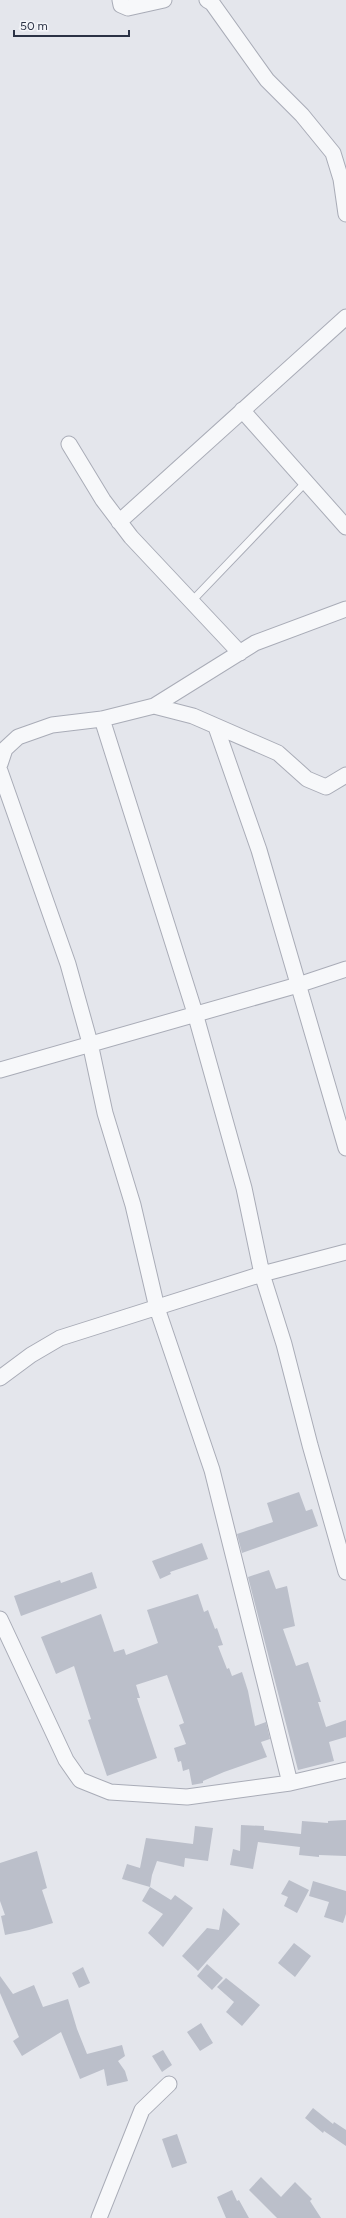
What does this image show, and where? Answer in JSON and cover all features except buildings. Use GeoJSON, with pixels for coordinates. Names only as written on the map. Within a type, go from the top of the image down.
{"type":"FeatureCollection","features":[{"type":"Feature","properties":{"kind":"street"},"geometry":{"type":"LineString","coordinates":[[120,0],[122,5],[128,8],[164,0]]}},
{"type":"Feature","properties":{"kind":"street"},"geometry":{"type":"LineString","coordinates":[[207,0],[212,3],[267,80],[302,115],[333,153],[341,179],[346,214]]}},
{"type":"Feature","properties":{"kind":"street"},"geometry":{"type":"LineString","coordinates":[[119,522],[346,317]]}},
{"type":"Feature","properties":{"kind":"street"},"geometry":{"type":"LineString","coordinates":[[242,410],[346,527]]}},
{"type":"Feature","properties":{"kind":"street"},"geometry":{"type":"LineString","coordinates":[[69,444],[103,500],[131,537],[240,653]]}},
{"type":"Feature","properties":{"kind":"street"},"geometry":{"type":"LineString","coordinates":[[0,764],[4,749],[18,737],[52,725],[102,719],[154,706],[255,643],[346,609]]}},
{"type":"Feature","properties":{"kind":"street"},"geometry":{"type":"LineString","coordinates":[[154,706],[193,716],[216,728],[278,753],[307,779],[326,787],[346,776]]}},
{"type":"Feature","properties":{"kind":"street"},"geometry":{"type":"LineString","coordinates":[[102,719],[195,1013],[244,1188],[262,1274],[284,1344],[310,1446],[346,1572]]}},
{"type":"Feature","properties":{"kind":"street"},"geometry":{"type":"LineString","coordinates":[[216,728],[259,850],[346,1148]]}},
{"type":"Feature","properties":{"kind":"street"},"geometry":{"type":"LineString","coordinates":[[0,770],[68,964],[90,1042],[105,1113],[133,1205],[156,1308],[212,1470],[290,1783]]}},
{"type":"Feature","properties":{"kind":"street"},"geometry":{"type":"LineString","coordinates":[[0,1070],[90,1042],[298,984],[346,969]]}},
{"type":"Feature","properties":{"kind":"street"},"geometry":{"type":"LineString","coordinates":[[0,1378],[31,1355],[60,1338],[262,1274],[346,1252]]}},
{"type":"Feature","properties":{"kind":"street"},"geometry":{"type":"LineString","coordinates":[[0,1619],[66,1760],[80,1780],[110,1792],[187,1797],[290,1783],[346,1770]]}},
{"type":"Feature","properties":{"kind":"street"},"geometry":{"type":"LineString","coordinates":[[99,2218],[142,2110],[169,2084]]}},
{"type":"Feature","properties":{"kind":"lane"},"geometry":{"type":"LineString","coordinates":[[191,602],[306,482]]}}]}
